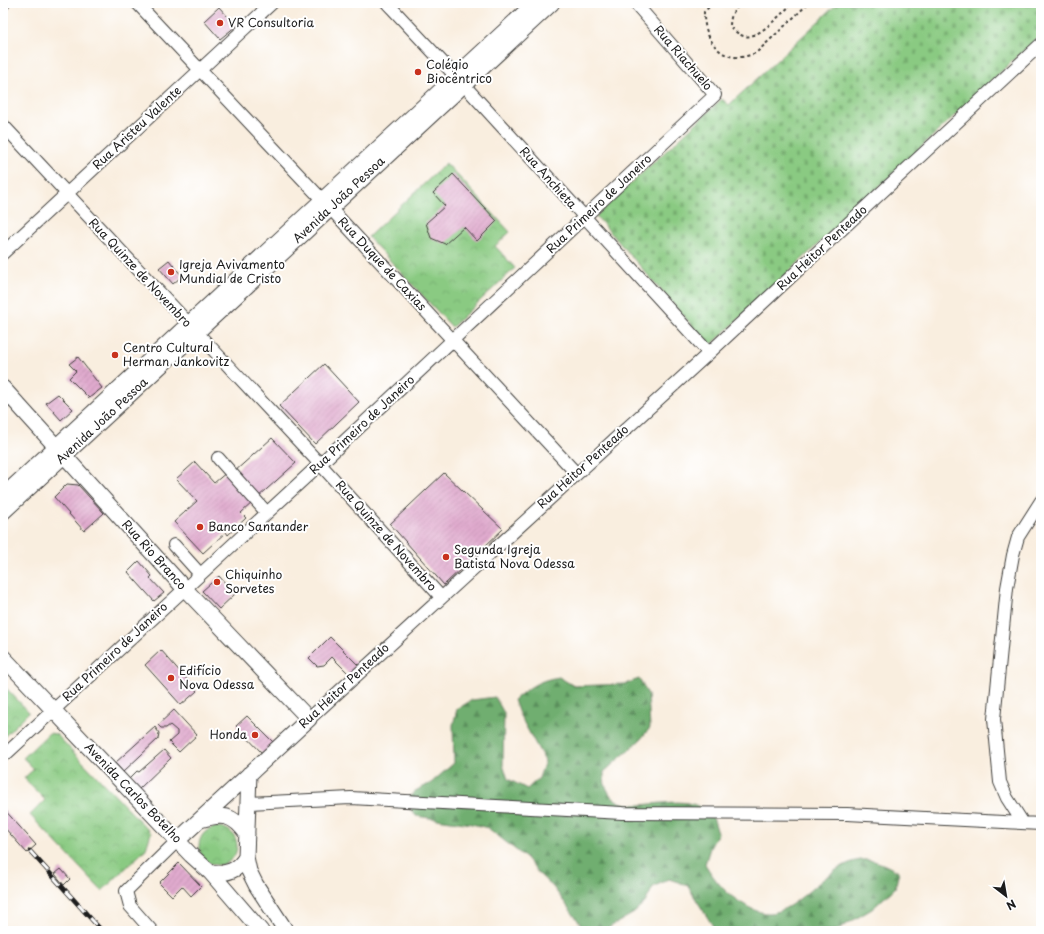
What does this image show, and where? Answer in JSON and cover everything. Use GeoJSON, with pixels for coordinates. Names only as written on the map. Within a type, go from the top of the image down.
{"type":"FeatureCollection","features":[{"type":"Feature","properties":{"kind":"main road","name":"Avenida João Pessoa"},"geometry":{"type":"LineString","coordinates":[[515,29],[535,3]]}},
{"type":"Feature","properties":{"kind":"main road","name":"Avenida João Pessoa"},"geometry":{"type":"LineString","coordinates":[[3,512],[29,480],[349,182],[515,29],[552,3]]}},
{"type":"Feature","properties":{"kind":"main road","name":"Rua Rio Branco"},"geometry":{"type":"LineString","coordinates":[[3,388],[184,588],[309,718]]}},
{"type":"Feature","properties":{"kind":"main road","name":"Avenida João Pessoa"},"geometry":{"type":"LineString","coordinates":[[3,496],[29,480]]}},
{"type":"Feature","properties":{"kind":"main road","name":"Avenida Carlos Botelho"},"geometry":{"type":"LineString","coordinates":[[3,657],[191,855],[211,873],[261,931]]}},
{"type":"Feature","properties":{"kind":"main road","name":"Rua Heitor Penteado"},"geometry":{"type":"LineString","coordinates":[[178,840],[309,718]]}},
{"type":"Feature","properties":{"kind":"main road"},"geometry":{"type":"LineString","coordinates":[[249,774],[246,857],[249,871],[256,885],[286,931]]}},
{"type":"Feature","properties":{"kind":"main road"},"geometry":{"type":"LineString","coordinates":[[191,855],[190,835],[198,821],[218,815],[228,817],[241,826],[247,834]]}},
{"type":"Feature","properties":{"kind":"main road"},"geometry":{"type":"LineString","coordinates":[[211,873],[225,874],[232,871],[242,863],[246,857]]}},
{"type":"Feature","properties":{"kind":"street","name":"Rua Duque de Caxias"},"geometry":{"type":"LineString","coordinates":[[137,3],[576,473]]}},
{"type":"Feature","properties":{"kind":"street","name":"Rua Aristeu Valente"},"geometry":{"type":"LineString","coordinates":[[3,253],[199,69],[272,3]]}},
{"type":"Feature","properties":{"kind":"street","name":"Rua Anchieta"},"geometry":{"type":"LineString","coordinates":[[387,3],[460,80],[709,353]]}},
{"type":"Feature","properties":{"kind":"street","name":"Rua Riachuelo"},"geometry":{"type":"LineString","coordinates":[[634,3],[715,94]]}},
{"type":"Feature","properties":{"kind":"street","name":"Rua Heitor Penteado"},"geometry":{"type":"LineString","coordinates":[[309,718],[709,353],[1041,44]]}},
{"type":"Feature","properties":{"kind":"street","name":"Rua Primeiro de Janeiro"},"geometry":{"type":"LineString","coordinates":[[7,753],[453,341],[715,94]]}},
{"type":"Feature","properties":{"kind":"street","name":"Rua Quinze de Novembro"},"geometry":{"type":"LineString","coordinates":[[3,125],[320,464],[441,597]]}},
{"type":"Feature","properties":{"kind":"street"},"geometry":{"type":"LineString","coordinates":[[218,458],[267,512]]}},
{"type":"Feature","properties":{"kind":"street"},"geometry":{"type":"LineString","coordinates":[[1023,823],[1007,798],[1000,782],[994,719],[1007,588],[1012,555],[1018,537],[1041,501]]}},
{"type":"Feature","properties":{"kind":"street"},"geometry":{"type":"LineString","coordinates":[[174,545],[200,574]]}},
{"type":"Feature","properties":{"kind":"street"},"geometry":{"type":"LineString","coordinates":[[248,803],[351,798],[622,813],[847,814],[1041,824]]}},
{"type":"Feature","properties":{"kind":"street","name":"Rua Heitor Penteado"},"geometry":{"type":"LineString","coordinates":[[152,931],[130,906],[126,891],[178,840]]}},
{"type":"Feature","properties":{"kind":"path"},"geometry":{"type":"LineString","coordinates":[[713,3],[704,12],[705,31],[713,44],[725,54],[735,57],[756,53],[809,3]]}},
{"type":"Feature","properties":{"kind":"path"},"geometry":{"type":"LineString","coordinates":[[743,3],[736,7],[730,19],[730,27],[740,35],[750,36],[762,30],[793,3]]}},
{"type":"Feature","properties":{"kind":"green space"},"geometry":{"type":"Polygon","coordinates":[[[838,3],[1041,3],[1041,34],[710,346],[596,216],[722,99],[729,105],[838,3]]]}},
{"type":"Feature","properties":{"kind":"green space"},"geometry":{"type":"Polygon","coordinates":[[[446,163],[510,232],[495,246],[515,268],[452,327],[368,237],[446,163]]]}},
{"type":"Feature","properties":{"kind":"green space"},"geometry":{"type":"Polygon","coordinates":[[[559,677],[574,686],[625,684],[639,679],[648,694],[650,728],[640,740],[604,772],[604,782],[606,787],[614,799],[625,804],[639,805],[671,802],[687,803],[701,807],[713,818],[718,833],[710,848],[705,864],[722,888],[739,901],[762,912],[768,913],[779,911],[791,905],[841,867],[855,861],[868,860],[880,863],[899,872],[895,888],[872,909],[835,931],[716,931],[687,885],[669,879],[653,887],[645,903],[634,913],[603,931],[585,930],[553,887],[539,874],[526,858],[488,828],[472,824],[416,816],[404,802],[415,791],[431,783],[454,763],[453,725],[457,709],[472,700],[495,697],[504,713],[503,765],[508,779],[527,789],[539,778],[545,761],[519,714],[514,700],[535,685],[546,680],[559,677]]]}},
{"type":"Feature","properties":{"kind":"green space"},"geometry":{"type":"Polygon","coordinates":[[[3,685],[29,712],[3,738],[3,685]]]}},
{"type":"Feature","properties":{"kind":"green space"},"geometry":{"type":"Polygon","coordinates":[[[49,733],[56,734],[151,833],[146,849],[102,891],[30,815],[45,800],[24,778],[34,769],[23,758],[49,733]]]}},
{"type":"Feature","properties":{"kind":"green space"},"geometry":{"type":"Polygon","coordinates":[[[214,827],[222,827],[232,832],[236,839],[236,853],[232,860],[222,865],[214,865],[204,860],[202,857],[199,850],[199,842],[204,832],[207,830],[214,827]]]}},
{"type":"Feature","properties":{"kind":"building","name":"VR Consultoria"},"geometry":{"type":"Polygon","coordinates":[[[219,7],[236,26],[220,39],[204,21],[219,7]]]}},
{"type":"Feature","properties":{"kind":"building"},"geometry":{"type":"Polygon","coordinates":[[[453,174],[497,221],[477,241],[464,227],[445,244],[431,238],[426,223],[445,206],[433,193],[453,174]]]}},
{"type":"Feature","properties":{"kind":"building","name":"Igreja Avivamento Mundial de Cristo"},"geometry":{"type":"Polygon","coordinates":[[[169,260],[182,276],[173,284],[159,268],[169,260]]]}},
{"type":"Feature","properties":{"kind":"building"},"geometry":{"type":"Polygon","coordinates":[[[78,357],[102,388],[89,398],[69,378],[76,371],[69,364],[78,357]]]}},
{"type":"Feature","properties":{"kind":"building"},"geometry":{"type":"Polygon","coordinates":[[[324,364],[359,402],[315,444],[279,406],[324,364]]]}},
{"type":"Feature","properties":{"kind":"building"},"geometry":{"type":"Polygon","coordinates":[[[58,394],[73,409],[61,420],[46,403],[58,394]]]}},
{"type":"Feature","properties":{"kind":"building"},"geometry":{"type":"Polygon","coordinates":[[[272,438],[296,463],[257,498],[234,472],[272,438]]]}},
{"type":"Feature","properties":{"kind":"building"},"geometry":{"type":"Polygon","coordinates":[[[195,462],[214,483],[227,472],[254,501],[241,513],[246,518],[228,535],[226,532],[203,553],[174,522],[197,501],[176,479],[195,462]]]}},
{"type":"Feature","properties":{"kind":"building","name":"Segunda Igreja Batista Nova Odessa"},"geometry":{"type":"Polygon","coordinates":[[[444,473],[503,529],[444,585],[390,524],[444,473]]]}},
{"type":"Feature","properties":{"kind":"building"},"geometry":{"type":"Polygon","coordinates":[[[67,484],[78,485],[104,513],[84,531],[54,497],[67,484]]]}},
{"type":"Feature","properties":{"kind":"building"},"geometry":{"type":"Polygon","coordinates":[[[139,561],[152,576],[150,578],[164,593],[154,601],[128,572],[139,561]]]}},
{"type":"Feature","properties":{"kind":"building"},"geometry":{"type":"Polygon","coordinates":[[[219,576],[235,594],[219,609],[202,591],[219,576]]]}},
{"type":"Feature","properties":{"kind":"building"},"geometry":{"type":"Polygon","coordinates":[[[330,637],[359,666],[350,675],[332,657],[324,665],[317,666],[309,658],[330,637]]]}},
{"type":"Feature","properties":{"kind":"building","name":"Edifício Nova Odessa"},"geometry":{"type":"Polygon","coordinates":[[[161,650],[197,691],[181,705],[145,665],[161,650]]]}},
{"type":"Feature","properties":{"kind":"building"},"geometry":{"type":"Polygon","coordinates":[[[174,710],[197,735],[179,752],[169,742],[177,735],[177,731],[170,725],[166,728],[161,728],[158,725],[174,710]]]}},
{"type":"Feature","properties":{"kind":"building","name":"Honda"},"geometry":{"type":"Polygon","coordinates":[[[247,716],[274,743],[263,754],[236,726],[247,716]]]}},
{"type":"Feature","properties":{"kind":"building"},"geometry":{"type":"Polygon","coordinates":[[[155,727],[159,733],[158,739],[123,772],[115,763],[155,727]]]}},
{"type":"Feature","properties":{"kind":"building"},"geometry":{"type":"Polygon","coordinates":[[[164,750],[171,758],[139,789],[129,779],[164,750]]]}},
{"type":"Feature","properties":{"kind":"building"},"geometry":{"type":"Polygon","coordinates":[[[3,808],[36,845],[27,853],[3,826],[3,808]]]}},
{"type":"Feature","properties":{"kind":"building"},"geometry":{"type":"Polygon","coordinates":[[[179,863],[201,886],[191,896],[182,886],[172,896],[159,883],[179,863]]]}},
{"type":"Feature","properties":{"kind":"building"},"geometry":{"type":"Polygon","coordinates":[[[61,869],[70,879],[64,885],[55,874],[61,869]]]}},
{"type":"Feature","properties":{"kind":"railway"},"geometry":{"type":"LineString","coordinates":[[30,851],[102,931]]}},
{"type":"Feature","properties":{"kind":"place","name":"VR Consultoria"},"geometry":{"type":"Point","coordinates":[220,23]}},
{"type":"Feature","properties":{"kind":"place","name":"Colégio Biocêntrico"},"geometry":{"type":"Point","coordinates":[418,72]}},
{"type":"Feature","properties":{"kind":"place","name":"Igreja Avivamento Mundial de Cristo"},"geometry":{"type":"Point","coordinates":[171,272]}},
{"type":"Feature","properties":{"kind":"place","name":"Centro Cultural Herman Jankovitz"},"geometry":{"type":"Point","coordinates":[115,355]}},
{"type":"Feature","properties":{"kind":"place","name":"Banco Santander"},"geometry":{"type":"Point","coordinates":[200,527]}},
{"type":"Feature","properties":{"kind":"place","name":"Segunda Igreja Batista Nova Odessa"},"geometry":{"type":"Point","coordinates":[446,557]}},
{"type":"Feature","properties":{"kind":"place","name":"Chiquinho Sorvetes"},"geometry":{"type":"Point","coordinates":[217,582]}},
{"type":"Feature","properties":{"kind":"place","name":"Edifício Nova Odessa"},"geometry":{"type":"Point","coordinates":[171,678]}},
{"type":"Feature","properties":{"kind":"place","name":"Honda"},"geometry":{"type":"Point","coordinates":[255,735]}}]}
